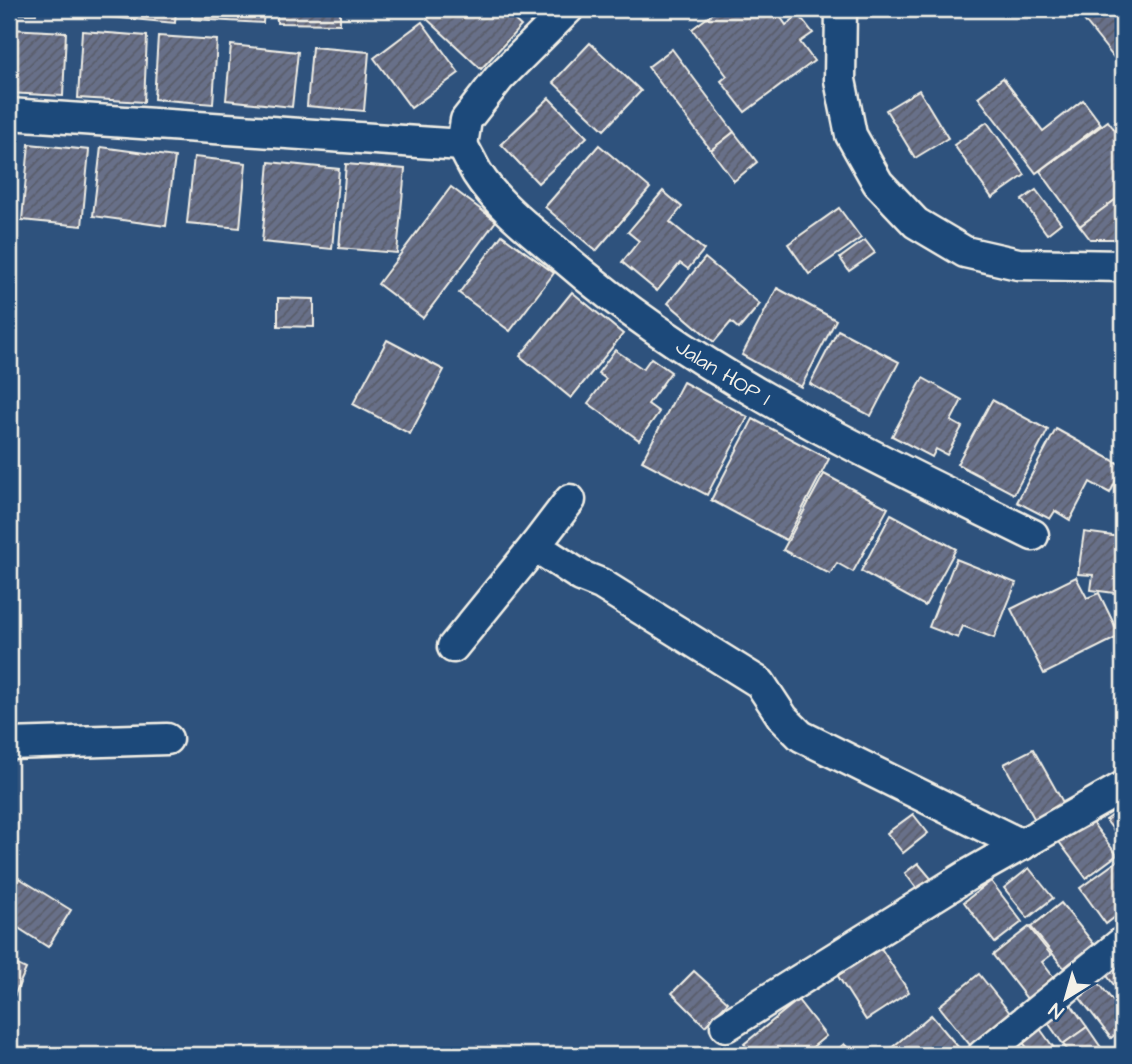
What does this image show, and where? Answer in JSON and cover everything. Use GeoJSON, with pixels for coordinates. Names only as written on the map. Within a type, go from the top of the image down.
{"type":"FeatureCollection","features":[{"type":"Feature","properties":{"kind":"street"},"geometry":{"type":"LineString","coordinates":[[9,114],[462,145],[466,120],[499,78],[568,9]]}},
{"type":"Feature","properties":{"kind":"street"},"geometry":{"type":"LineString","coordinates":[[841,9],[840,80],[851,135],[878,183],[916,223],[965,252],[1018,264],[1123,265]]}},
{"type":"Feature","properties":{"kind":"street","name":"Jalan HOP 1"},"geometry":{"type":"LineString","coordinates":[[462,145],[478,174],[506,207],[603,292],[658,331],[727,377],[881,460],[1033,535]]}},
{"type":"Feature","properties":{"kind":"street"},"geometry":{"type":"LineString","coordinates":[[453,647],[570,500]]}},
{"type":"Feature","properties":{"kind":"street"},"geometry":{"type":"LineString","coordinates":[[535,546],[581,576],[601,583],[760,683],[783,718],[801,736],[1022,845]]}},
{"type":"Feature","properties":{"kind":"street"},"geometry":{"type":"LineString","coordinates":[[9,744],[167,739]]}},
{"type":"Feature","properties":{"kind":"street"},"geometry":{"type":"LineString","coordinates":[[726,1026],[968,875],[1123,787]]}},
{"type":"Feature","properties":{"kind":"street"},"geometry":{"type":"LineString","coordinates":[[983,1055],[1123,942]]}},
{"type":"Feature","properties":{"kind":"building"},"geometry":{"type":"Polygon","coordinates":[[[9,9],[36,9],[36,14],[9,14],[9,9]]]}},
{"type":"Feature","properties":{"kind":"building"},"geometry":{"type":"Polygon","coordinates":[[[112,9],[176,9],[175,23],[111,17],[112,9]]]}},
{"type":"Feature","properties":{"kind":"building"},"geometry":{"type":"Polygon","coordinates":[[[193,9],[264,9],[263,23],[192,19],[193,9]]]}},
{"type":"Feature","properties":{"kind":"building"},"geometry":{"type":"Polygon","coordinates":[[[277,9],[340,9],[340,24],[277,23],[277,9]]]}},
{"type":"Feature","properties":{"kind":"building"},"geometry":{"type":"Polygon","coordinates":[[[437,9],[502,9],[521,26],[481,69],[427,19],[437,9]]]}},
{"type":"Feature","properties":{"kind":"building"},"geometry":{"type":"Polygon","coordinates":[[[518,9],[545,9],[531,22],[518,9]]]}},
{"type":"Feature","properties":{"kind":"building"},"geometry":{"type":"Polygon","coordinates":[[[719,9],[775,9],[786,25],[799,15],[813,33],[800,42],[814,61],[745,112],[721,81],[727,76],[692,29],[719,9]]]}},
{"type":"Feature","properties":{"kind":"building"},"geometry":{"type":"Polygon","coordinates":[[[1075,9],[1123,9],[1123,69],[1075,9]]]}},
{"type":"Feature","properties":{"kind":"building"},"geometry":{"type":"Polygon","coordinates":[[[422,22],[459,73],[411,108],[374,58],[422,22]]]}},
{"type":"Feature","properties":{"kind":"building"},"geometry":{"type":"Polygon","coordinates":[[[9,29],[66,32],[63,96],[9,93],[9,29]]]}},
{"type":"Feature","properties":{"kind":"building"},"geometry":{"type":"Polygon","coordinates":[[[82,31],[147,36],[144,102],[78,98],[82,31]]]}},
{"type":"Feature","properties":{"kind":"building"},"geometry":{"type":"Polygon","coordinates":[[[158,36],[217,40],[213,104],[154,99],[158,36]]]}},
{"type":"Feature","properties":{"kind":"building"},"geometry":{"type":"Polygon","coordinates":[[[590,43],[641,91],[604,130],[553,82],[590,43]]]}},
{"type":"Feature","properties":{"kind":"building"},"geometry":{"type":"Polygon","coordinates":[[[231,45],[298,52],[292,107],[226,100],[231,45]]]}},
{"type":"Feature","properties":{"kind":"building"},"geometry":{"type":"Polygon","coordinates":[[[312,47],[369,52],[364,111],[307,106],[312,47]]]}},
{"type":"Feature","properties":{"kind":"building"},"geometry":{"type":"Polygon","coordinates":[[[672,49],[734,132],[711,150],[648,67],[672,49]]]}},
{"type":"Feature","properties":{"kind":"building"},"geometry":{"type":"Polygon","coordinates":[[[1003,78],[1043,131],[1083,100],[1101,124],[1036,173],[978,97],[1003,78]]]}},
{"type":"Feature","properties":{"kind":"building"},"geometry":{"type":"Polygon","coordinates":[[[919,90],[948,138],[915,158],[886,110],[919,90]]]}},
{"type":"Feature","properties":{"kind":"building"},"geometry":{"type":"Polygon","coordinates":[[[549,98],[587,137],[538,183],[501,144],[549,98]]]}},
{"type":"Feature","properties":{"kind":"building"},"geometry":{"type":"Polygon","coordinates":[[[1108,121],[1123,141],[1123,194],[1080,226],[1040,171],[1108,121]]]}},
{"type":"Feature","properties":{"kind":"building"},"geometry":{"type":"Polygon","coordinates":[[[987,122],[1025,175],[992,198],[954,145],[987,122]]]}},
{"type":"Feature","properties":{"kind":"building"},"geometry":{"type":"Polygon","coordinates":[[[734,132],[757,162],[734,181],[711,150],[734,132]]]}},
{"type":"Feature","properties":{"kind":"building"},"geometry":{"type":"Polygon","coordinates":[[[9,144],[18,145],[10,228],[9,228],[9,144]]]}},
{"type":"Feature","properties":{"kind":"building"},"geometry":{"type":"Polygon","coordinates":[[[29,144],[89,150],[82,226],[22,220],[29,144]]]}},
{"type":"Feature","properties":{"kind":"building"},"geometry":{"type":"Polygon","coordinates":[[[599,145],[650,188],[596,251],[545,207],[599,145]]]}},
{"type":"Feature","properties":{"kind":"building"},"geometry":{"type":"Polygon","coordinates":[[[101,147],[175,157],[166,226],[93,216],[101,147]]]}},
{"type":"Feature","properties":{"kind":"building"},"geometry":{"type":"Polygon","coordinates":[[[194,157],[246,163],[240,228],[187,223],[194,157]]]}},
{"type":"Feature","properties":{"kind":"building"},"geometry":{"type":"Polygon","coordinates":[[[269,162],[339,169],[332,249],[262,242],[269,162]]]}},
{"type":"Feature","properties":{"kind":"building"},"geometry":{"type":"Polygon","coordinates":[[[346,164],[405,169],[397,253],[339,248],[346,164]]]}},
{"type":"Feature","properties":{"kind":"building"},"geometry":{"type":"Polygon","coordinates":[[[451,187],[496,221],[423,318],[378,284],[451,187]]]}},
{"type":"Feature","properties":{"kind":"building"},"geometry":{"type":"Polygon","coordinates":[[[1036,190],[1061,223],[1047,234],[1022,200],[1036,190]]]}},
{"type":"Feature","properties":{"kind":"building"},"geometry":{"type":"Polygon","coordinates":[[[663,191],[682,207],[670,222],[704,250],[688,269],[680,263],[657,291],[622,262],[639,241],[628,232],[663,191]]]}},
{"type":"Feature","properties":{"kind":"building"},"geometry":{"type":"Polygon","coordinates":[[[1123,194],[1123,239],[1090,239],[1080,226],[1123,194]]]}},
{"type":"Feature","properties":{"kind":"building"},"geometry":{"type":"Polygon","coordinates":[[[839,208],[861,238],[809,274],[788,244],[839,208]]]}},
{"type":"Feature","properties":{"kind":"building"},"geometry":{"type":"Polygon","coordinates":[[[502,235],[554,273],[510,331],[459,293],[502,235]]]}},
{"type":"Feature","properties":{"kind":"building"},"geometry":{"type":"Polygon","coordinates":[[[865,240],[875,253],[849,271],[840,258],[865,240]]]}},
{"type":"Feature","properties":{"kind":"building"},"geometry":{"type":"Polygon","coordinates":[[[705,258],[760,304],[739,329],[731,322],[714,342],[668,303],[705,258]]]}},
{"type":"Feature","properties":{"kind":"building"},"geometry":{"type":"Polygon","coordinates":[[[777,288],[836,320],[801,387],[742,355],[777,288]]]}},
{"type":"Feature","properties":{"kind":"building"},"geometry":{"type":"Polygon","coordinates":[[[572,292],[623,334],[571,398],[520,356],[572,292]]]}},
{"type":"Feature","properties":{"kind":"building"},"geometry":{"type":"Polygon","coordinates":[[[278,298],[314,299],[314,327],[278,326],[278,298]]]}},
{"type":"Feature","properties":{"kind":"building"},"geometry":{"type":"Polygon","coordinates":[[[838,330],[899,362],[871,416],[810,384],[838,330]]]}},
{"type":"Feature","properties":{"kind":"building"},"geometry":{"type":"Polygon","coordinates":[[[387,340],[444,370],[410,434],[353,404],[387,340]]]}},
{"type":"Feature","properties":{"kind":"building"},"geometry":{"type":"Polygon","coordinates":[[[615,350],[643,369],[651,358],[671,372],[648,404],[659,412],[639,440],[588,403],[606,379],[598,373],[615,350]]]}},
{"type":"Feature","properties":{"kind":"building"},"geometry":{"type":"Polygon","coordinates":[[[923,378],[962,400],[951,421],[962,427],[947,455],[936,449],[932,457],[892,436],[923,378]]]}},
{"type":"Feature","properties":{"kind":"building"},"geometry":{"type":"Polygon","coordinates":[[[683,382],[748,417],[707,495],[642,461],[683,382]]]}},
{"type":"Feature","properties":{"kind":"building"},"geometry":{"type":"Polygon","coordinates":[[[992,400],[1048,430],[1014,494],[957,464],[992,400]]]}},
{"type":"Feature","properties":{"kind":"building"},"geometry":{"type":"Polygon","coordinates":[[[753,419],[829,459],[786,540],[711,500],[753,419]]]}},
{"type":"Feature","properties":{"kind":"building"},"geometry":{"type":"Polygon","coordinates":[[[1056,429],[1123,466],[1110,493],[1090,482],[1070,520],[1055,511],[1050,519],[1017,502],[1056,429]]]}},
{"type":"Feature","properties":{"kind":"building"},"geometry":{"type":"Polygon","coordinates":[[[824,474],[888,508],[853,572],[837,563],[830,574],[783,550],[824,474]]]}},
{"type":"Feature","properties":{"kind":"building"},"geometry":{"type":"Polygon","coordinates":[[[891,514],[956,549],[925,606],[861,571],[891,514]]]}},
{"type":"Feature","properties":{"kind":"building"},"geometry":{"type":"Polygon","coordinates":[[[1123,515],[1123,594],[1091,590],[1093,575],[1078,574],[1084,532],[1121,537],[1123,515]]]}},
{"type":"Feature","properties":{"kind":"building"},"geometry":{"type":"Polygon","coordinates":[[[956,559],[1016,583],[994,638],[963,626],[958,638],[929,627],[956,559]]]}},
{"type":"Feature","properties":{"kind":"building"},"geometry":{"type":"Polygon","coordinates":[[[1076,577],[1087,598],[1099,593],[1120,636],[1044,674],[1011,609],[1076,577]]]}},
{"type":"Feature","properties":{"kind":"building"},"geometry":{"type":"Polygon","coordinates":[[[1033,749],[1064,804],[1035,820],[1004,764],[1033,749]]]}},
{"type":"Feature","properties":{"kind":"building"},"geometry":{"type":"Polygon","coordinates":[[[1123,808],[1123,843],[1106,820],[1123,808]]]}},
{"type":"Feature","properties":{"kind":"building"},"geometry":{"type":"Polygon","coordinates":[[[913,814],[928,833],[903,853],[887,833],[913,814]]]}},
{"type":"Feature","properties":{"kind":"building"},"geometry":{"type":"Polygon","coordinates":[[[1088,817],[1117,855],[1086,878],[1057,839],[1088,817]]]}},
{"type":"Feature","properties":{"kind":"building"},"geometry":{"type":"Polygon","coordinates":[[[1123,857],[1123,911],[1106,924],[1080,888],[1123,857]]]}},
{"type":"Feature","properties":{"kind":"building"},"geometry":{"type":"Polygon","coordinates":[[[918,863],[934,882],[920,893],[905,873],[918,863]]]}},
{"type":"Feature","properties":{"kind":"building"},"geometry":{"type":"Polygon","coordinates":[[[1029,868],[1053,898],[1028,918],[1004,888],[1029,868]]]}},
{"type":"Feature","properties":{"kind":"building"},"geometry":{"type":"Polygon","coordinates":[[[19,878],[71,910],[48,947],[9,922],[9,894],[19,878]]]}},
{"type":"Feature","properties":{"kind":"building"},"geometry":{"type":"Polygon","coordinates":[[[991,881],[1022,922],[995,943],[964,902],[991,881]]]}},
{"type":"Feature","properties":{"kind":"building"},"geometry":{"type":"Polygon","coordinates":[[[1061,903],[1094,944],[1064,968],[1031,927],[1061,903]]]}},
{"type":"Feature","properties":{"kind":"building"},"geometry":{"type":"Polygon","coordinates":[[[1029,927],[1051,955],[1042,962],[1055,979],[1028,1000],[993,955],[1029,927]]]}},
{"type":"Feature","properties":{"kind":"building"},"geometry":{"type":"Polygon","coordinates":[[[879,945],[909,992],[866,1020],[836,973],[879,945]]]}},
{"type":"Feature","properties":{"kind":"building"},"geometry":{"type":"Polygon","coordinates":[[[1118,956],[1123,962],[1123,997],[1102,969],[1118,956]]]}},
{"type":"Feature","properties":{"kind":"building"},"geometry":{"type":"Polygon","coordinates":[[[9,961],[26,969],[12,1001],[9,999],[9,961]]]}},
{"type":"Feature","properties":{"kind":"building"},"geometry":{"type":"Polygon","coordinates":[[[694,971],[728,1002],[705,1026],[672,993],[694,971]]]}},
{"type":"Feature","properties":{"kind":"building"},"geometry":{"type":"Polygon","coordinates":[[[979,974],[1014,1018],[974,1050],[939,1006],[979,974]]]}},
{"type":"Feature","properties":{"kind":"building"},"geometry":{"type":"Polygon","coordinates":[[[1095,978],[1123,1014],[1123,1028],[1111,1038],[1076,993],[1095,978]]]}},
{"type":"Feature","properties":{"kind":"building"},"geometry":{"type":"Polygon","coordinates":[[[798,1000],[826,1036],[803,1055],[753,1055],[744,1044],[798,1000]]]}},
{"type":"Feature","properties":{"kind":"building"},"geometry":{"type":"Polygon","coordinates":[[[1070,1003],[1087,1027],[1063,1044],[1046,1020],[1070,1003]]]}},
{"type":"Feature","properties":{"kind":"building"},"geometry":{"type":"Polygon","coordinates":[[[931,1015],[965,1055],[883,1055],[931,1015]]]}},
{"type":"Feature","properties":{"kind":"building"},"geometry":{"type":"Polygon","coordinates":[[[1038,1026],[1059,1055],[1032,1055],[1020,1038],[1038,1026]]]}},
{"type":"Feature","properties":{"kind":"building"},"geometry":{"type":"Polygon","coordinates":[[[1087,1027],[1102,1049],[1092,1055],[1071,1055],[1063,1044],[1087,1027]]]}},
{"type":"Feature","properties":{"kind":"building"},"geometry":{"type":"Polygon","coordinates":[[[844,1044],[855,1055],[832,1055],[844,1044]]]}}]}
